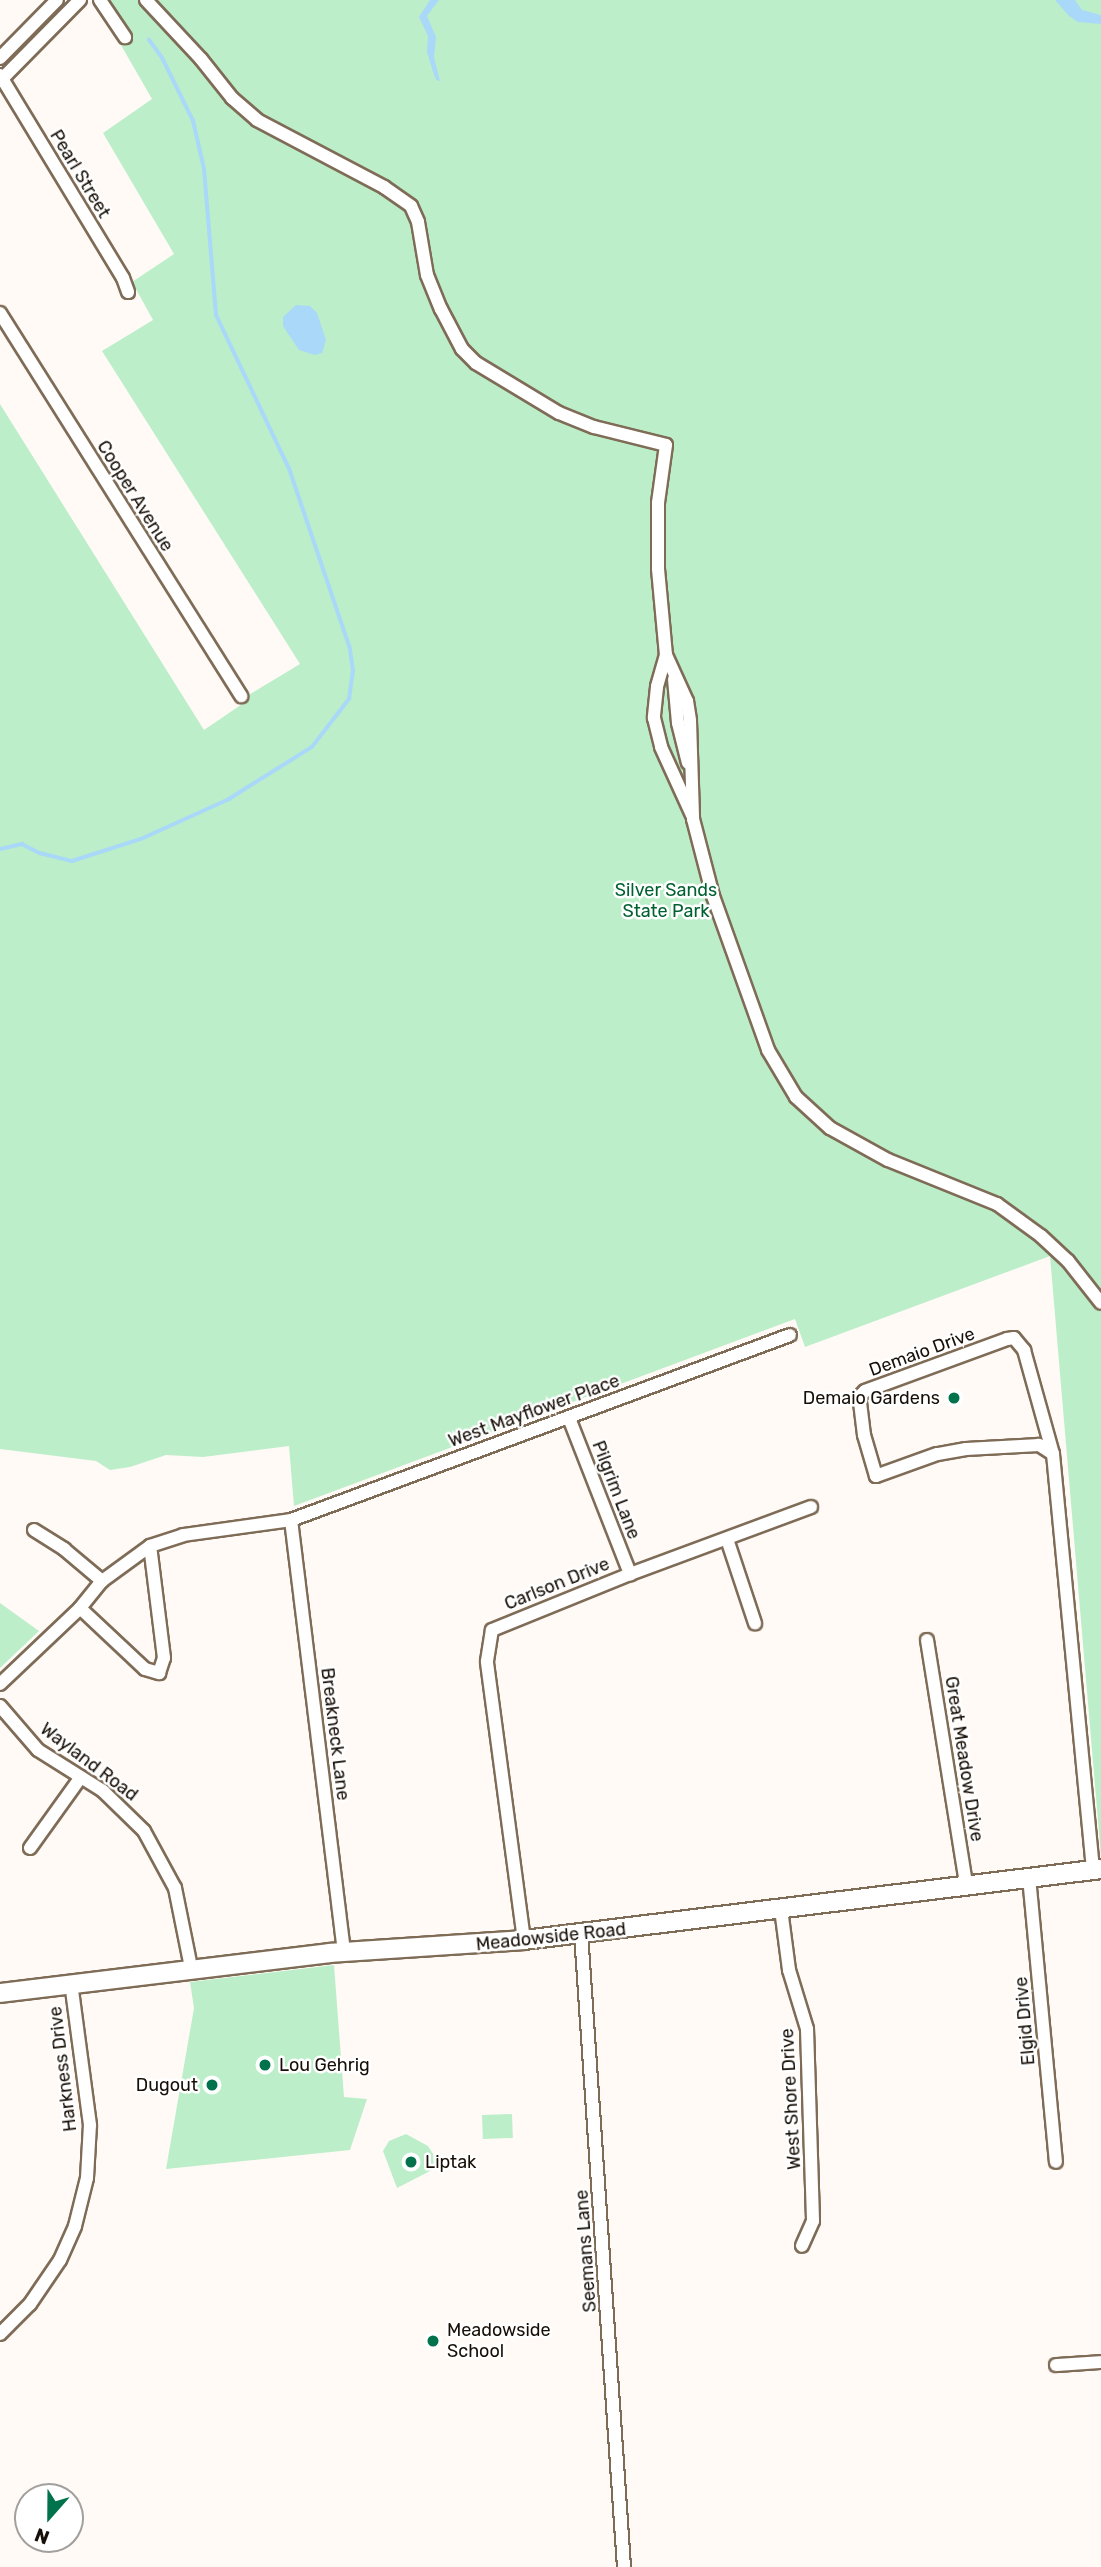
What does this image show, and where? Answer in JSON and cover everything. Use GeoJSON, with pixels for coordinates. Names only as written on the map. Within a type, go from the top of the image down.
{"type":"FeatureCollection","features":[{"type":"Feature","properties":{"kind":"main road","name":"Meadowside Road"},"geometry":{"type":"LineString","coordinates":[[0,1993],[191,1967],[344,1952],[524,1940],[1097,1870]]}},
{"type":"Feature","properties":{"kind":"street"},"geometry":{"type":"LineString","coordinates":[[0,58],[57,0]]}},
{"type":"Feature","properties":{"kind":"street"},"geometry":{"type":"LineString","coordinates":[[1,78],[80,0]]}},
{"type":"Feature","properties":{"kind":"street"},"geometry":{"type":"LineString","coordinates":[[100,0],[125,37]]}},
{"type":"Feature","properties":{"kind":"street"},"geometry":{"type":"LineString","coordinates":[[146,0],[201,59],[232,98],[257,120],[384,187],[411,206],[418,222],[427,275],[441,309],[462,349],[477,363],[559,413],[594,427],[666,445],[657,538],[666,655],[675,677],[678,723],[686,759],[692,770],[693,819]]}},
{"type":"Feature","properties":{"kind":"street","name":"Pearl Street"},"geometry":{"type":"LineString","coordinates":[[1,78],[123,278],[128,292]]}},
{"type":"Feature","properties":{"kind":"street","name":"Cooper Avenue"},"geometry":{"type":"LineString","coordinates":[[0,313],[241,696]]}},
{"type":"Feature","properties":{"kind":"street"},"geometry":{"type":"LineString","coordinates":[[666,655],[657,687],[654,718],[661,747],[693,819],[713,896],[768,1050],[796,1097],[813,1115],[858,1146],[997,1203],[1041,1236],[1068,1261],[1101,1303]]}},
{"type":"Feature","properties":{"kind":"street","name":"West Mayflower Place"},"geometry":{"type":"LineString","coordinates":[[0,1684],[80,1608],[102,1581],[150,1546],[183,1535],[290,1520],[790,1335]]}},
{"type":"Feature","properties":{"kind":"street","name":"Demaio Drive"},"geometry":{"type":"LineString","coordinates":[[1053,1454],[1039,1445],[966,1449],[937,1454],[876,1476],[858,1407],[859,1397],[865,1391],[1014,1338],[1024,1350],[1053,1454],[1097,1870]]}},
{"type":"Feature","properties":{"kind":"street","name":"Pilgrim Lane"},"geometry":{"type":"LineString","coordinates":[[569,1418],[630,1574]]}},
{"type":"Feature","properties":{"kind":"street","name":"Carlson Drive"},"geometry":{"type":"LineString","coordinates":[[524,1940],[487,1661],[492,1630],[630,1574],[811,1507]]}},
{"type":"Feature","properties":{"kind":"street","name":"Breakneck Lane"},"geometry":{"type":"LineString","coordinates":[[290,1520],[344,1952]]}},
{"type":"Feature","properties":{"kind":"street"},"geometry":{"type":"LineString","coordinates":[[34,1530],[64,1549],[102,1581]]}},
{"type":"Feature","properties":{"kind":"street"},"geometry":{"type":"LineString","coordinates":[[727,1539],[755,1623]]}},
{"type":"Feature","properties":{"kind":"street"},"geometry":{"type":"LineString","coordinates":[[80,1608],[145,1669],[159,1673],[164,1658],[150,1546]]}},
{"type":"Feature","properties":{"kind":"street","name":"Great Meadow Drive"},"geometry":{"type":"LineString","coordinates":[[928,1640],[967,1884]]}},
{"type":"Feature","properties":{"kind":"street","name":"Wayland Road"},"geometry":{"type":"LineString","coordinates":[[0,1706],[38,1750],[119,1804],[158,1851],[175,1888],[191,1967]]}},
{"type":"Feature","properties":{"kind":"street"},"geometry":{"type":"LineString","coordinates":[[30,1848],[81,1777]]}},
{"type":"Feature","properties":{"kind":"street","name":"Elgid Drive"},"geometry":{"type":"LineString","coordinates":[[1030,1877],[1056,2162]]}},
{"type":"Feature","properties":{"kind":"street","name":"West Shore Drive"},"geometry":{"type":"LineString","coordinates":[[781,1909],[789,1970],[807,2029],[813,2221],[802,2246]]}},
{"type":"Feature","properties":{"kind":"street","name":"Seemans Lane"},"geometry":{"type":"LineString","coordinates":[[581,1933],[624,2567]]}},
{"type":"Feature","properties":{"kind":"street","name":"Harkness Drive"},"geometry":{"type":"LineString","coordinates":[[0,2334],[30,2304],[60,2260],[75,2226],[87,2178],[90,2125],[71,1983]]}},
{"type":"Feature","properties":{"kind":"street"},"geometry":{"type":"LineString","coordinates":[[1056,2365],[1101,2361]]}},
{"type":"Feature","properties":{"kind":"green space","name":"Silver Sands State Park"},"geometry":{"type":"Polygon","coordinates":[[[95,0],[1101,0],[1101,1856],[1050,1256],[805,1347],[795,1319],[294,1506],[289,1446],[203,1457],[166,1455],[130,1467],[110,1470],[96,1461],[0,1449],[0,404],[204,730],[248,700],[247,696],[300,664],[102,351],[153,320],[132,282],[174,254],[103,133],[152,99],[95,0]]]}},
{"type":"Feature","properties":{"kind":"green space"},"geometry":{"type":"Polygon","coordinates":[[[0,1603],[39,1631],[0,1668],[0,1603]]]}},
{"type":"Feature","properties":{"kind":"green space"},"geometry":{"type":"Polygon","coordinates":[[[334,1965],[344,2097],[367,2099],[350,2150],[166,2169],[194,2008],[190,1982],[334,1965]]]}},
{"type":"Feature","properties":{"kind":"green space"},"geometry":{"type":"Polygon","coordinates":[[[512,2114],[513,2138],[483,2139],[482,2115],[512,2114]]]}},
{"type":"Feature","properties":{"kind":"green space","name":"Liptak"},"geometry":{"type":"Polygon","coordinates":[[[406,2134],[428,2146],[433,2154],[434,2169],[397,2188],[383,2151],[389,2141],[406,2134]]]}},
{"type":"Feature","properties":{"kind":"water"},"geometry":{"type":"Polygon","coordinates":[[[430,0],[439,0],[427,16],[436,37],[434,57],[440,81],[436,80],[433,72],[427,52],[428,36],[419,17],[430,0]]]}},
{"type":"Feature","properties":{"kind":"water"},"geometry":{"type":"Polygon","coordinates":[[[1055,0],[1075,0],[1082,10],[1101,15],[1101,24],[1078,22],[1055,0]]]}},
{"type":"Feature","properties":{"kind":"water"},"geometry":{"type":"Polygon","coordinates":[[[296,305],[310,306],[317,313],[326,340],[322,353],[315,355],[299,350],[283,326],[283,317],[296,305]]]}},
{"type":"Feature","properties":{"kind":"waterway"},"geometry":{"type":"LineString","coordinates":[[0,849],[22,844],[40,853],[72,861],[141,839],[229,799],[312,747],[349,699],[353,671],[350,649],[289,469],[216,315],[204,169],[193,121],[162,58],[149,40]]}},
{"type":"Feature","properties":{"kind":"place","name":"Demaio Gardens"},"geometry":{"type":"Point","coordinates":[954,1398]}},
{"type":"Feature","properties":{"kind":"place","name":"Lou Gehrig"},"geometry":{"type":"Point","coordinates":[265,2065]}},
{"type":"Feature","properties":{"kind":"place","name":"Dugout"},"geometry":{"type":"Point","coordinates":[212,2085]}},
{"type":"Feature","properties":{"kind":"place","name":"Liptak"},"geometry":{"type":"Point","coordinates":[411,2162]}},
{"type":"Feature","properties":{"kind":"place","name":"Meadowside School"},"geometry":{"type":"Point","coordinates":[433,2341]}}]}
